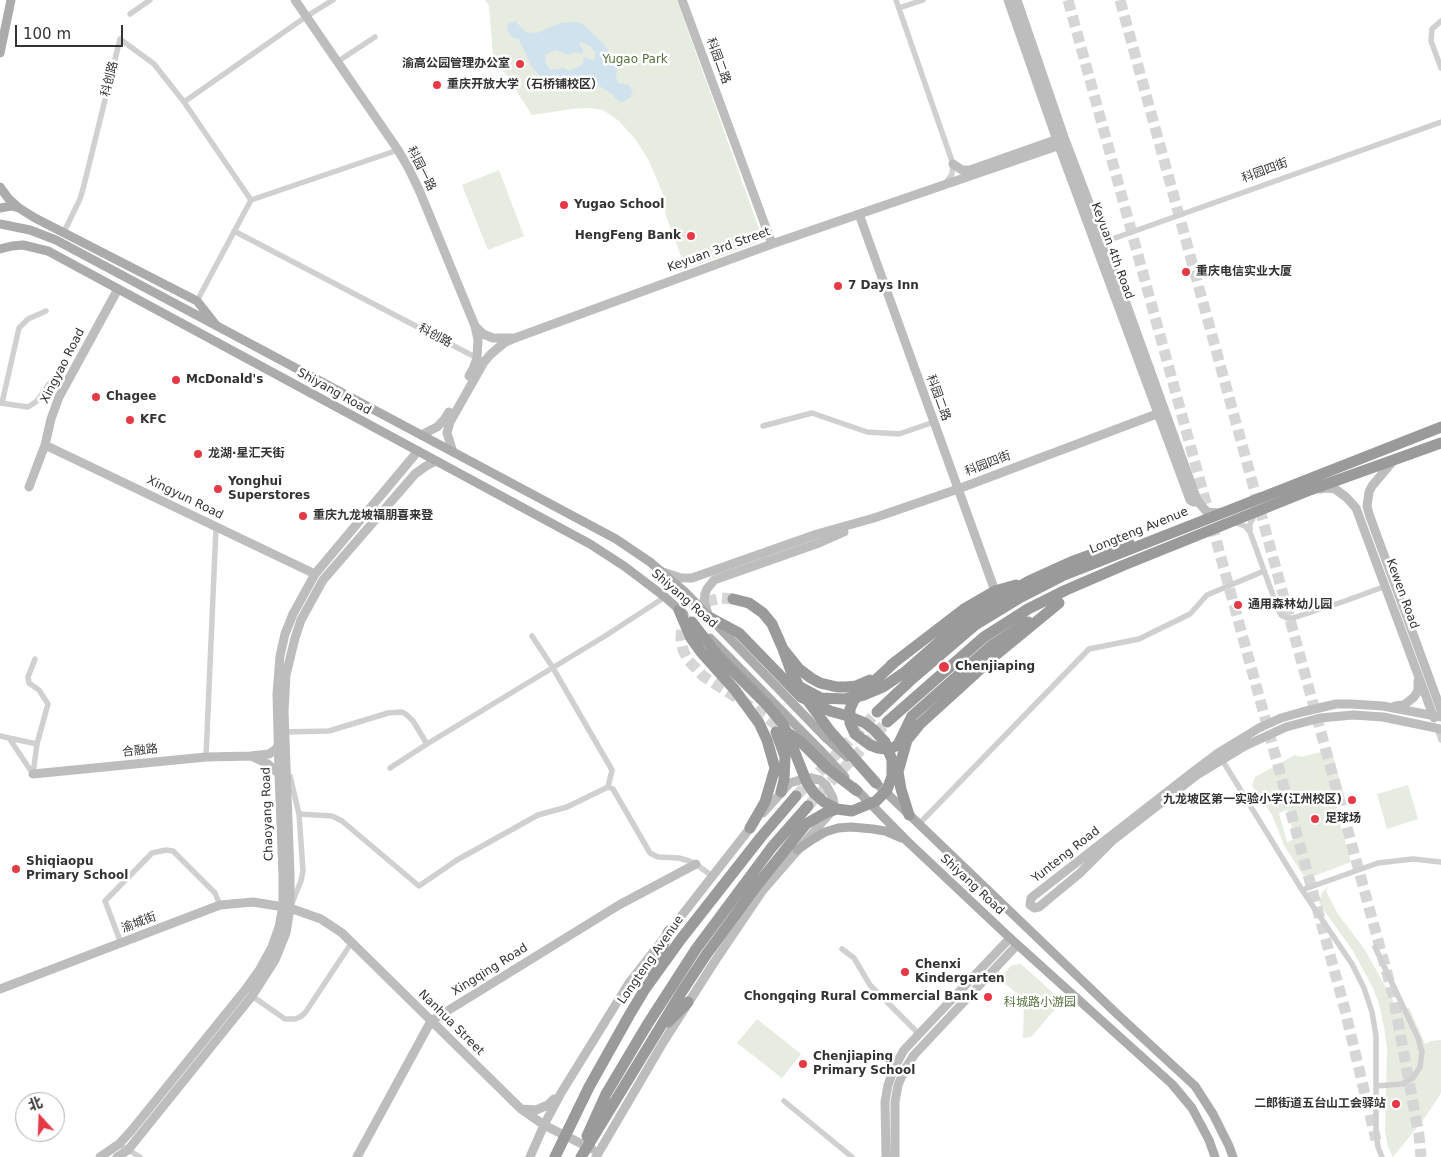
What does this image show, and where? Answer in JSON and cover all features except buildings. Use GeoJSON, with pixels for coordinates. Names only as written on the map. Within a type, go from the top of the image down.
{"type":"FeatureCollection","features":[{"type":"Feature","properties":{"kind":"highway","name":"Longteng Avenue"},"geometry":{"type":"LineString","coordinates":[[877,712],[912,678],[975,625],[1021,597],[1062,576],[1441,427]]}},
{"type":"Feature","properties":{"kind":"highway"},"geometry":{"type":"LineString","coordinates":[[887,722],[984,637],[1028,609],[1066,590],[1310,490],[1393,461],[1440,449]]}},
{"type":"Feature","properties":{"kind":"highway"},"geometry":{"type":"LineString","coordinates":[[773,668],[798,686],[821,698],[845,700],[864,696],[883,687],[905,672],[970,616],[1029,581],[1071,562],[1112,547],[1162,536]]}},
{"type":"Feature","properties":{"kind":"highway"},"geometry":{"type":"LineString","coordinates":[[580,1157],[656,1033],[684,998],[706,955],[758,884],[806,824],[825,813],[837,810],[852,810],[876,801],[887,790],[898,746],[912,716],[991,646],[1014,630],[1124,566]]}},
{"type":"Feature","properties":{"kind":"highway"},"geometry":{"type":"LineString","coordinates":[[783,649],[799,669],[810,678],[828,686],[856,686],[864,683],[896,661],[964,609],[995,591],[1029,581]]}},
{"type":"Feature","properties":{"kind":"highway"},"geometry":{"type":"LineString","coordinates":[[733,599],[749,603],[763,613],[772,624],[794,679],[816,714],[876,782]]}},
{"type":"Feature","properties":{"kind":"highway"},"geometry":{"type":"LineString","coordinates":[[896,661],[854,700],[850,709],[850,723],[855,734],[870,745],[878,748],[892,748],[907,740],[920,724],[997,654],[1059,603]]}},
{"type":"Feature","properties":{"kind":"highway"},"geometry":{"type":"LineString","coordinates":[[679,610],[691,638],[700,652],[735,690],[759,723],[768,740],[775,768],[772,783],[765,802],[750,828]]}},
{"type":"Feature","properties":{"kind":"highway"},"geometry":{"type":"LineString","coordinates":[[709,617],[739,633],[802,697],[830,711],[865,723],[874,730],[885,742],[892,760],[892,776]]}},
{"type":"Feature","properties":{"kind":"highway"},"geometry":{"type":"LineString","coordinates":[[692,622],[718,657],[767,705],[782,723],[799,764],[814,793],[837,810]]}},
{"type":"Feature","properties":{"kind":"highway"},"geometry":{"type":"LineString","coordinates":[[781,792],[784,780],[785,757],[778,730],[801,742],[827,768],[857,791]]}},
{"type":"Feature","properties":{"kind":"highway"},"geometry":{"type":"LineString","coordinates":[[907,740],[898,772],[901,789],[910,815]]}},
{"type":"Feature","properties":{"kind":"highway","name":"Longteng Avenue"},"geometry":{"type":"LineString","coordinates":[[555,1157],[589,1087],[645,989],[724,884],[796,796]]}},
{"type":"Feature","properties":{"kind":"highway"},"geometry":{"type":"LineString","coordinates":[[580,1157],[606,1094],[646,1025],[696,949],[772,847],[808,806]]}},
{"type":"Feature","properties":{"kind":"highway"},"geometry":{"type":"LineString","coordinates":[[645,989],[669,931]]}},
{"type":"Feature","properties":{"kind":"main road"},"geometry":{"type":"LineString","coordinates":[[0,53],[11,0]]}},
{"type":"Feature","properties":{"kind":"main road"},"geometry":{"type":"LineString","coordinates":[[0,187],[19,208],[35,218],[197,301],[219,329]]}},
{"type":"Feature","properties":{"kind":"main road"},"geometry":{"type":"LineString","coordinates":[[0,208],[11,206],[19,208]]}},
{"type":"Feature","properties":{"kind":"main road","name":"Shiyang Road"},"geometry":{"type":"LineString","coordinates":[[0,224],[30,230],[56,240],[219,329],[591,524],[636,552],[663,572],[685,592],[827,739],[876,782],[1117,1014],[1189,1080],[1213,1114],[1233,1157]]}},
{"type":"Feature","properties":{"kind":"main road"},"geometry":{"type":"LineString","coordinates":[[0,242],[23,245]]}},
{"type":"Feature","properties":{"kind":"main road","name":"Shiyang Road"},"geometry":{"type":"LineString","coordinates":[[0,249],[23,245],[48,251],[590,544],[624,566],[665,597],[692,622],[907,840],[1017,945],[1172,1084],[1192,1108],[1209,1140],[1215,1157]]}},
{"type":"Feature","properties":{"kind":"main road"},"geometry":{"type":"LineString","coordinates":[[797,850],[825,832],[838,828],[862,827],[885,831],[907,840]]}},
{"type":"Feature","properties":{"kind":"street"},"geometry":{"type":"LineString","coordinates":[[130,14],[150,0]]}},
{"type":"Feature","properties":{"kind":"street","name":"科园一路"},"geometry":{"type":"LineString","coordinates":[[296,0],[398,150],[420,192],[475,326]]}},
{"type":"Feature","properties":{"kind":"street"},"geometry":{"type":"LineString","coordinates":[[184,102],[333,0]]}},
{"type":"Feature","properties":{"kind":"street","name":"科园二路"},"geometry":{"type":"LineString","coordinates":[[682,0],[772,244]]}},
{"type":"Feature","properties":{"kind":"street"},"geometry":{"type":"LineString","coordinates":[[896,0],[954,164],[952,174],[944,185]]}},
{"type":"Feature","properties":{"kind":"street"},"geometry":{"type":"LineString","coordinates":[[899,8],[923,0]]}},
{"type":"Feature","properties":{"kind":"street","name":"Keyuan 4th Road"},"geometry":{"type":"LineString","coordinates":[[1008,0],[1162,412],[1190,500],[1195,502],[1196,497],[1207,512],[1221,513]]}},
{"type":"Feature","properties":{"kind":"street","name":"Keyuan 4th Road"},"geometry":{"type":"LineString","coordinates":[[1017,0],[1061,141]]}},
{"type":"Feature","properties":{"kind":"street"},"geometry":{"type":"LineString","coordinates":[[1441,21],[1432,29],[1431,41],[1441,68]]}},
{"type":"Feature","properties":{"kind":"street"},"geometry":{"type":"LineString","coordinates":[[338,62],[375,37]]}},
{"type":"Feature","properties":{"kind":"street","name":"科创路"},"geometry":{"type":"LineString","coordinates":[[64,232],[80,199],[120,39],[154,64],[184,102],[251,200]]}},
{"type":"Feature","properties":{"kind":"street","name":"科园四街"},"geometry":{"type":"LineString","coordinates":[[1100,243],[1441,122]]}},
{"type":"Feature","properties":{"kind":"street"},"geometry":{"type":"LineString","coordinates":[[954,164],[962,170],[970,170],[1061,141]]}},
{"type":"Feature","properties":{"kind":"street","name":"Keyuan 3rd Street"},"geometry":{"type":"LineString","coordinates":[[453,452],[447,433],[450,422],[484,362],[498,348],[515,338],[772,244],[944,185],[1061,141]]}},
{"type":"Feature","properties":{"kind":"street"},"geometry":{"type":"LineString","coordinates":[[197,301],[251,200],[398,150]]}},
{"type":"Feature","properties":{"kind":"street","name":"科园二路"},"geometry":{"type":"LineString","coordinates":[[859,214],[995,591]]}},
{"type":"Feature","properties":{"kind":"street","name":"科创路"},"geometry":{"type":"LineString","coordinates":[[234,231],[477,358]]}},
{"type":"Feature","properties":{"kind":"street","name":"Xingyao Road"},"geometry":{"type":"LineString","coordinates":[[29,487],[45,445],[51,419],[59,397],[118,289]]}},
{"type":"Feature","properties":{"kind":"street"},"geometry":{"type":"LineString","coordinates":[[46,311],[28,318],[19,328],[1,403],[28,407],[37,401],[49,384]]}},
{"type":"Feature","properties":{"kind":"street"},"geometry":{"type":"LineString","coordinates":[[475,326],[483,334],[492,338],[515,338]]}},
{"type":"Feature","properties":{"kind":"street"},"geometry":{"type":"LineString","coordinates":[[421,435],[437,427],[444,420],[474,369],[478,340],[475,326]]}},
{"type":"Feature","properties":{"kind":"street"},"geometry":{"type":"LineString","coordinates":[[763,426],[812,412],[867,432],[899,434],[934,422]]}},
{"type":"Feature","properties":{"kind":"street","name":"科园四街"},"geometry":{"type":"LineString","coordinates":[[663,572],[681,578],[692,578],[817,534],[874,518],[958,489],[1162,412]]}},
{"type":"Feature","properties":{"kind":"street","name":"Xingyun Road"},"geometry":{"type":"LineString","coordinates":[[45,445],[315,574]]}},
{"type":"Feature","properties":{"kind":"street","name":"Chaoyang Road"},"geometry":{"type":"LineString","coordinates":[[100,1157],[119,1144],[131,1131],[244,990],[272,947],[287,907],[283,876],[278,774],[277,694],[280,656],[285,634],[292,614],[315,574],[418,451]]}},
{"type":"Feature","properties":{"kind":"street","name":"Chaoyang Road"},"geometry":{"type":"LineString","coordinates":[[117,1157],[128,1150],[252,996],[275,960],[286,933],[290,875],[284,694],[293,645],[301,620],[324,580],[415,474],[436,461]]}},
{"type":"Feature","properties":{"kind":"street","name":"Kewen Road"},"geometry":{"type":"LineString","coordinates":[[1393,461],[1372,486],[1367,506],[1438,714],[1441,740]]}},
{"type":"Feature","properties":{"kind":"street"},"geometry":{"type":"LineString","coordinates":[[386,489],[395,489],[397,493],[396,498]]}},
{"type":"Feature","properties":{"kind":"street","name":"Kewen Road"},"geometry":{"type":"LineString","coordinates":[[1310,490],[1335,489],[1352,502],[1361,518],[1416,671],[1438,714]]}},
{"type":"Feature","properties":{"kind":"street"},"geometry":{"type":"LineString","coordinates":[[1250,532],[1252,519],[1256,512]]}},
{"type":"Feature","properties":{"kind":"street","name":"科园四街"},"geometry":{"type":"LineString","coordinates":[[709,617],[704,600],[706,588],[714,580],[820,543],[874,518]]}},
{"type":"Feature","properties":{"kind":"street"},"geometry":{"type":"LineString","coordinates":[[1231,522],[1239,523],[1250,532],[1278,609],[1286,618],[1293,618],[1345,602],[1386,586]]}},
{"type":"Feature","properties":{"kind":"street"},"geometry":{"type":"LineString","coordinates":[[206,756],[216,527]]}},
{"type":"Feature","properties":{"kind":"street"},"geometry":{"type":"LineString","coordinates":[[919,824],[1089,649],[1139,639],[1190,614],[1207,595],[1264,571]]}},
{"type":"Feature","properties":{"kind":"street"},"geometry":{"type":"LineString","coordinates":[[390,768],[665,597]]}},
{"type":"Feature","properties":{"kind":"street"},"geometry":{"type":"LineString","coordinates":[[532,636],[553,668],[612,770],[608,787]]}},
{"type":"Feature","properties":{"kind":"street"},"geometry":{"type":"LineString","coordinates":[[33,774],[37,744],[48,704],[39,690],[29,683],[28,677],[35,659]]}},
{"type":"Feature","properties":{"kind":"street"},"geometry":{"type":"LineString","coordinates":[[1383,706],[1398,706],[1412,700],[1418,690],[1416,671]]}},
{"type":"Feature","properties":{"kind":"street","name":"Yunteng Road"},"geometry":{"type":"LineString","coordinates":[[1438,714],[1383,706],[1336,704],[1281,718],[1259,728],[1220,756],[1112,841],[1080,873],[1039,907],[1034,908],[1030,905],[1031,898],[1194,771],[1220,756],[1286,727],[1328,717],[1367,715],[1439,728]]}},
{"type":"Feature","properties":{"kind":"street"},"geometry":{"type":"LineString","coordinates":[[284,732],[329,731],[388,713],[402,712],[407,714],[413,721],[427,744]]}},
{"type":"Feature","properties":{"kind":"street"},"geometry":{"type":"LineString","coordinates":[[0,736],[37,744]]}},
{"type":"Feature","properties":{"kind":"street"},"geometry":{"type":"LineString","coordinates":[[9,738],[33,774]]}},
{"type":"Feature","properties":{"kind":"street"},"geometry":{"type":"LineString","coordinates":[[257,756],[273,752],[278,746]]}},
{"type":"Feature","properties":{"kind":"street","name":"合融路"},"geometry":{"type":"LineString","coordinates":[[33,774],[206,756],[257,756]]}},
{"type":"Feature","properties":{"kind":"street"},"geometry":{"type":"LineString","coordinates":[[257,756],[278,774]]}},
{"type":"Feature","properties":{"kind":"street"},"geometry":{"type":"LineString","coordinates":[[1220,756],[1302,890],[1352,964],[1364,988],[1372,1012],[1376,1036],[1376,1133],[1382,1157]]}},
{"type":"Feature","properties":{"kind":"street"},"geometry":{"type":"LineString","coordinates":[[285,757],[299,814],[303,876],[287,907]]}},
{"type":"Feature","properties":{"kind":"street"},"geometry":{"type":"LineString","coordinates":[[530,1157],[561,1093],[629,983],[669,931],[750,828],[790,783],[796,780],[811,778],[820,780],[826,785],[833,798],[834,804],[831,812],[763,890],[684,998],[597,1154]]}},
{"type":"Feature","properties":{"kind":"street"},"geometry":{"type":"LineString","coordinates":[[299,814],[332,816],[342,821],[419,886],[457,860],[538,815],[567,807],[608,787]]}},
{"type":"Feature","properties":{"kind":"street"},"geometry":{"type":"LineString","coordinates":[[608,787],[613,789],[650,853],[658,858],[679,858],[696,864],[712,876]]}},
{"type":"Feature","properties":{"kind":"street"},"geometry":{"type":"LineString","coordinates":[[121,943],[105,901],[152,853],[166,850],[173,851],[215,893],[220,905]]}},
{"type":"Feature","properties":{"kind":"street"},"geometry":{"type":"LineString","coordinates":[[1302,890],[1378,863],[1407,859],[1439,861]]}},
{"type":"Feature","properties":{"kind":"street","name":"Xingqing Road"},"geometry":{"type":"LineString","coordinates":[[357,1157],[431,1022],[619,905],[696,864]]}},
{"type":"Feature","properties":{"kind":"street","name":"渝城街"},"geometry":{"type":"LineString","coordinates":[[0,989],[220,905],[253,902],[287,907]]}},
{"type":"Feature","properties":{"kind":"street","name":"Nanhua Street"},"geometry":{"type":"LineString","coordinates":[[287,907],[321,919],[331,925],[352,942],[521,1109],[544,1126],[597,1154]]}},
{"type":"Feature","properties":{"kind":"street"},"geometry":{"type":"LineString","coordinates":[[886,1157],[885,1102],[894,1068],[904,1050],[1010,938]]}},
{"type":"Feature","properties":{"kind":"street"},"geometry":{"type":"LineString","coordinates":[[252,996],[285,1019],[295,1019],[305,1013],[352,942]]}},
{"type":"Feature","properties":{"kind":"street"},"geometry":{"type":"LineString","coordinates":[[895,1157],[895,1102],[898,1085],[905,1069],[914,1055],[1017,945]]}},
{"type":"Feature","properties":{"kind":"street"},"geometry":{"type":"LineString","coordinates":[[1375,947],[1418,1038],[1422,1052],[1420,1067],[1413,1078],[1402,1084],[1377,1086]]}},
{"type":"Feature","properties":{"kind":"street"},"geometry":{"type":"LineString","coordinates":[[842,949],[854,958],[870,985],[919,1034]]}},
{"type":"Feature","properties":{"kind":"street"},"geometry":{"type":"LineString","coordinates":[[521,1109],[536,1110],[548,1105],[561,1093]]}},
{"type":"Feature","properties":{"kind":"street"},"geometry":{"type":"LineString","coordinates":[[784,1101],[852,1157]]}},
{"type":"Feature","properties":{"kind":"street"},"geometry":{"type":"LineString","coordinates":[[119,1144],[140,1157]]}},
{"type":"Feature","properties":{"kind":"green space","name":"Yugao Park"},"geometry":{"type":"Polygon","coordinates":[[[485,0],[677,0],[761,234],[757,243],[686,269],[666,216],[663,194],[649,161],[636,140],[619,121],[603,110],[588,108],[572,109],[532,115],[493,55],[489,6],[485,0]]]}},
{"type":"Feature","properties":{"kind":"green space"},"geometry":{"type":"Polygon","coordinates":[[[499,170],[524,236],[488,250],[462,185],[499,170]]]}},
{"type":"Feature","properties":{"kind":"green space"},"geometry":{"type":"Polygon","coordinates":[[[1331,749],[1344,795],[1333,798],[1351,862],[1312,877],[1303,875],[1285,847],[1272,815],[1252,786],[1255,777],[1295,755],[1302,757],[1331,749]],[[1287,810],[1279,813],[1287,842],[1295,839],[1287,810]]]}},
{"type":"Feature","properties":{"kind":"green space"},"geometry":{"type":"Polygon","coordinates":[[[1408,785],[1418,819],[1387,829],[1377,794],[1408,785]]]}},
{"type":"Feature","properties":{"kind":"green space"},"geometry":{"type":"Polygon","coordinates":[[[1328,887],[1326,891],[1338,914],[1365,950],[1399,1011],[1409,1008],[1425,1044],[1441,1040],[1441,1093],[1426,1116],[1393,1157],[1388,1147],[1385,1132],[1387,1048],[1379,1004],[1373,988],[1353,951],[1319,903],[1322,892],[1328,887]]]}},
{"type":"Feature","properties":{"kind":"green space","name":"科城路小游园"},"geometry":{"type":"Polygon","coordinates":[[[1021,964],[1062,1001],[1031,1037],[1023,1038],[1024,999],[999,979],[1012,965],[1021,964]]]}},
{"type":"Feature","properties":{"kind":"green space"},"geometry":{"type":"Polygon","coordinates":[[[757,1019],[801,1054],[782,1078],[737,1043],[757,1019]]]}},
{"type":"Feature","properties":{"kind":"water"},"geometry":{"type":"Polygon","coordinates":[[[515,21],[526,32],[537,33],[560,23],[581,23],[602,42],[611,54],[617,68],[616,78],[618,83],[629,85],[633,92],[630,98],[622,102],[617,100],[612,94],[590,80],[581,78],[555,81],[538,74],[532,67],[518,38],[513,38],[507,31],[508,24],[515,21]],[[581,42],[579,44],[583,54],[576,52],[569,55],[556,50],[545,55],[546,63],[550,70],[564,68],[569,71],[583,64],[584,57],[595,60],[595,52],[590,46],[581,42]]]}},
{"type":"Feature","properties":{"kind":"tunnel"},"geometry":{"type":"LineString","coordinates":[[1068,0],[1344,1006],[1376,1140]]}},
{"type":"Feature","properties":{"kind":"tunnel"},"geometry":{"type":"LineString","coordinates":[[1120,0],[1393,995],[1419,1135],[1421,1157]]}},
{"type":"Feature","properties":{"kind":"tunnel"},"geometry":{"type":"LineString","coordinates":[[733,599],[722,598],[709,601],[697,607],[689,615],[682,626],[681,639],[683,650],[688,660],[703,676],[765,716],[780,728]]}},
{"type":"Feature","properties":{"kind":"tunnel"},"geometry":{"type":"LineString","coordinates":[[796,796],[877,712]]}},
{"type":"Feature","properties":{"kind":"tunnel"},"geometry":{"type":"LineString","coordinates":[[808,806],[887,722]]}},
{"type":"Feature","properties":{"kind":"place","name":"渝高公园管理办公室"},"geometry":{"type":"Point","coordinates":[520,64]}},
{"type":"Feature","properties":{"kind":"place","name":"重庆开放大学（石桥铺校区）"},"geometry":{"type":"Point","coordinates":[437,85]}},
{"type":"Feature","properties":{"kind":"place","name":"Yugao School"},"geometry":{"type":"Point","coordinates":[564,205]}},
{"type":"Feature","properties":{"kind":"place","name":"HengFeng Bank"},"geometry":{"type":"Point","coordinates":[691,236]}},
{"type":"Feature","properties":{"kind":"place","name":"重庆电信实业大厦"},"geometry":{"type":"Point","coordinates":[1186,272]}},
{"type":"Feature","properties":{"kind":"place","name":"7 Days Inn"},"geometry":{"type":"Point","coordinates":[838,286]}},
{"type":"Feature","properties":{"kind":"place","name":"McDonald's"},"geometry":{"type":"Point","coordinates":[176,380]}},
{"type":"Feature","properties":{"kind":"place","name":"Chagee"},"geometry":{"type":"Point","coordinates":[96,397]}},
{"type":"Feature","properties":{"kind":"place","name":"KFC"},"geometry":{"type":"Point","coordinates":[130,420]}},
{"type":"Feature","properties":{"kind":"place","name":"龙湖·星汇天街"},"geometry":{"type":"Point","coordinates":[198,454]}},
{"type":"Feature","properties":{"kind":"place","name":"Yonghui Superstores"},"geometry":{"type":"Point","coordinates":[218,489]}},
{"type":"Feature","properties":{"kind":"place","name":"重庆九龙坡福朋喜来登"},"geometry":{"type":"Point","coordinates":[303,516]}},
{"type":"Feature","properties":{"kind":"place","name":"通用森林幼儿园"},"geometry":{"type":"Point","coordinates":[1238,605]}},
{"type":"Feature","properties":{"kind":"place","name":"Chenjiaping"},"geometry":{"type":"Point","coordinates":[944,667]}},
{"type":"Feature","properties":{"kind":"place","name":"九龙坡区第一实验小学(江州校区)"},"geometry":{"type":"Point","coordinates":[1352,800]}},
{"type":"Feature","properties":{"kind":"place","name":"足球场"},"geometry":{"type":"Point","coordinates":[1315,819]}},
{"type":"Feature","properties":{"kind":"place","name":"Shiqiaopu Primary School"},"geometry":{"type":"Point","coordinates":[16,869]}},
{"type":"Feature","properties":{"kind":"place","name":"Chenxi Kindergarten"},"geometry":{"type":"Point","coordinates":[905,972]}},
{"type":"Feature","properties":{"kind":"place","name":"Chongqing Rural Commercial Bank"},"geometry":{"type":"Point","coordinates":[988,997]}},
{"type":"Feature","properties":{"kind":"place","name":"Chenjiaping Primary School"},"geometry":{"type":"Point","coordinates":[803,1064]}},
{"type":"Feature","properties":{"kind":"place","name":"二郎街道五台山工会驿站"},"geometry":{"type":"Point","coordinates":[1396,1104]}}]}
